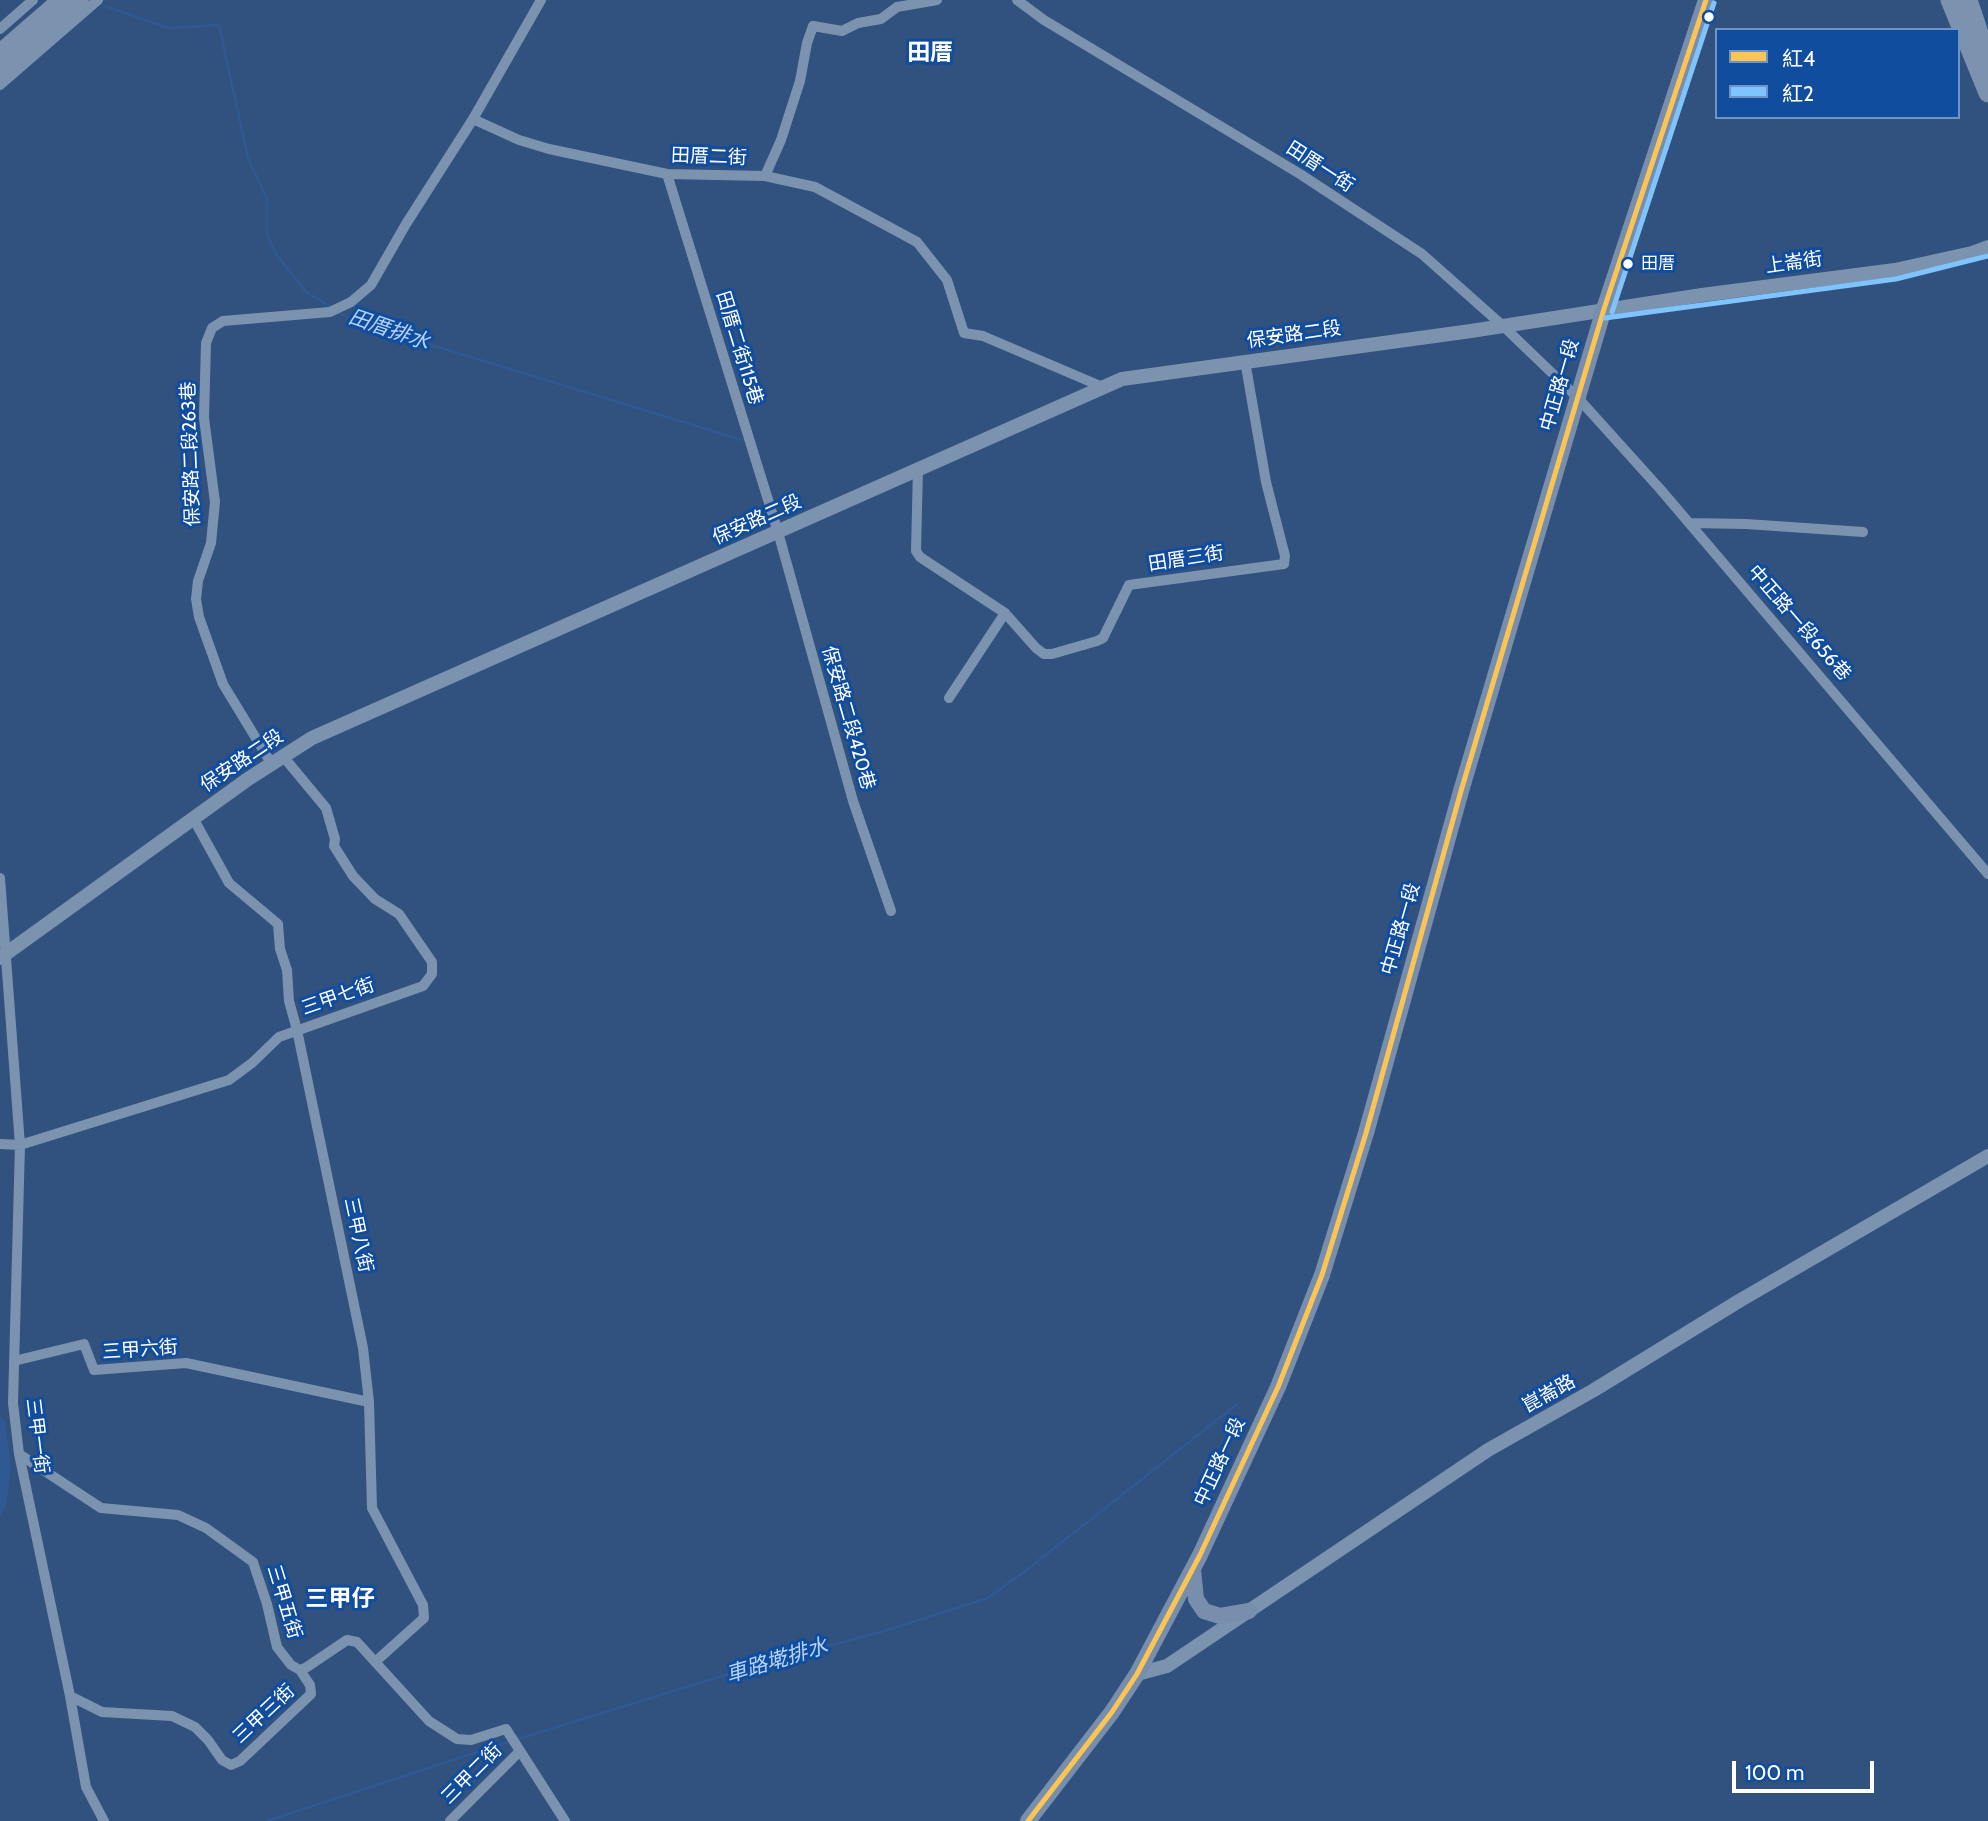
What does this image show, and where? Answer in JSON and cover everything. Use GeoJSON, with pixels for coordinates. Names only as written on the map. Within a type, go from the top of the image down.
{"type":"FeatureCollection","features":[{"type":"Feature","properties":{"kind":"highway"},"geometry":{"type":"LineString","coordinates":[[0,53],[61,0]]}},
{"type":"Feature","properties":{"kind":"highway"},"geometry":{"type":"LineString","coordinates":[[0,72],[80,0]]}},
{"type":"Feature","properties":{"kind":"highway"},"geometry":{"type":"LineString","coordinates":[[1950,0],[1988,93]]}},
{"type":"Feature","properties":{"kind":"highway"},"geometry":{"type":"LineString","coordinates":[[1968,0],[1988,60]]}},
{"type":"Feature","properties":{"kind":"main road","name":"中正路一段"},"geometry":{"type":"LineString","coordinates":[[1028,1821],[1112,1712],[1136,1674],[1193,1569],[1278,1387],[1322,1275],[1366,1133],[1461,790],[1604,309],[1706,0]]}},
{"type":"Feature","properties":{"kind":"main road"},"geometry":{"type":"LineString","coordinates":[[1193,1569],[1196,1600],[1204,1611],[1220,1616],[1250,1611]]}},
{"type":"Feature","properties":{"kind":"street"},"geometry":{"type":"LineString","coordinates":[[0,29],[33,0]]}},
{"type":"Feature","properties":{"kind":"street"},"geometry":{"type":"LineString","coordinates":[[0,85],[97,0]]}},
{"type":"Feature","properties":{"kind":"street"},"geometry":{"type":"LineString","coordinates":[[473,119],[541,0]]}},
{"type":"Feature","properties":{"kind":"street"},"geometry":{"type":"LineString","coordinates":[[765,176],[781,140],[800,81],[813,26],[842,31],[858,23],[881,19],[897,7],[937,0]]}},
{"type":"Feature","properties":{"kind":"street","name":"田厝一街"},"geometry":{"type":"LineString","coordinates":[[1017,0],[1044,20],[1300,174],[1422,254],[1578,398]]}},
{"type":"Feature","properties":{"kind":"street","name":"田厝二街"},"geometry":{"type":"LineString","coordinates":[[473,119],[519,140],[549,149],[667,174],[765,176],[815,187],[917,242],[947,280],[964,333],[983,336],[1105,388]]}},
{"type":"Feature","properties":{"kind":"street","name":"保安路二段263巷"},"geometry":{"type":"LineString","coordinates":[[276,759],[223,684],[199,617],[196,599],[198,581],[211,543],[215,502],[204,418],[206,343],[212,328],[223,321],[333,311],[351,302],[370,285],[473,119]]}},
{"type":"Feature","properties":{"kind":"street","name":"田厝二街115巷"},"geometry":{"type":"LineString","coordinates":[[667,174],[778,532]]}},
{"type":"Feature","properties":{"kind":"street","name":"上崙街"},"geometry":{"type":"LineString","coordinates":[[1604,309],[1895,270],[1988,247]]}},
{"type":"Feature","properties":{"kind":"street","name":"保安路二段"},"geometry":{"type":"LineString","coordinates":[[4,955],[276,759],[345,722],[466,671],[1122,379],[1604,309]]}},
{"type":"Feature","properties":{"kind":"street","name":"田厝三街"},"geometry":{"type":"LineString","coordinates":[[918,468],[916,551],[920,557],[1005,613],[1035,648],[1044,654],[1103,638],[1129,585],[1284,564],[1266,482],[1245,361]]}},
{"type":"Feature","properties":{"kind":"street","name":"中正路一段656巷"},"geometry":{"type":"LineString","coordinates":[[1578,398],[1690,523],[1988,874]]}},
{"type":"Feature","properties":{"kind":"street"},"geometry":{"type":"LineString","coordinates":[[1690,523],[1754,524],[1863,532]]}},
{"type":"Feature","properties":{"kind":"street","name":"保安路二段420巷"},"geometry":{"type":"LineString","coordinates":[[778,532],[853,801],[891,911]]}},
{"type":"Feature","properties":{"kind":"street"},"geometry":{"type":"LineString","coordinates":[[949,698],[1005,613]]}},
{"type":"Feature","properties":{"kind":"street","name":"三甲七街"},"geometry":{"type":"LineString","coordinates":[[0,1144],[20,1145],[229,1080],[252,1063],[279,1037],[423,986],[432,974],[432,962],[399,914],[375,899],[354,876],[334,846],[335,839],[326,808],[299,773],[276,759]]}},
{"type":"Feature","properties":{"kind":"street","name":"三甲八街"},"geometry":{"type":"LineString","coordinates":[[193,818],[229,883],[278,924],[280,949],[287,971],[289,1000],[363,1348],[369,1402],[372,1508],[423,1605],[424,1618],[375,1662]]}},
{"type":"Feature","properties":{"kind":"street","name":"三甲一街"},"geometry":{"type":"LineString","coordinates":[[0,878],[20,1145],[13,1403],[19,1454],[70,1696],[86,1787],[104,1821]]}},
{"type":"Feature","properties":{"kind":"street","name":"崑崙路"},"geometry":{"type":"LineString","coordinates":[[1136,1674],[1167,1666],[1488,1450],[1988,1156]]}},
{"type":"Feature","properties":{"kind":"street","name":"三甲六街"},"geometry":{"type":"LineString","coordinates":[[14,1361],[84,1344],[94,1370],[186,1363],[369,1402]]}},
{"type":"Feature","properties":{"kind":"street","name":"三甲五街"},"geometry":{"type":"LineString","coordinates":[[19,1454],[101,1508],[178,1515],[206,1528],[253,1562],[277,1647],[291,1665],[300,1670],[347,1640],[357,1642],[429,1721],[457,1739],[471,1740],[506,1729],[565,1821]]}},
{"type":"Feature","properties":{"kind":"street","name":"三甲三街"},"geometry":{"type":"LineString","coordinates":[[70,1696],[102,1712],[172,1716],[195,1727],[222,1760],[231,1765],[240,1760],[311,1694],[310,1685],[300,1670]]}},
{"type":"Feature","properties":{"kind":"street","name":"三甲二街"},"geometry":{"type":"LineString","coordinates":[[450,1821],[520,1751]]}},
{"type":"Feature","properties":{"kind":"water"},"geometry":{"type":"Polygon","coordinates":[[[0,1417],[5,1422],[11,1466],[6,1507],[0,1518],[0,1417]]]}},
{"type":"Feature","properties":{"kind":"waterway","name":"田厝排水"},"geometry":{"type":"LineString","coordinates":[[105,6],[168,28],[219,25],[248,158],[267,199],[267,233],[276,254],[306,292],[333,308]]}},
{"type":"Feature","properties":{"kind":"waterway","name":"田厝排水"},"geometry":{"type":"LineString","coordinates":[[338,312],[353,321],[742,440]]}},
{"type":"Feature","properties":{"kind":"waterway","name":"車路墘排水"},"geometry":{"type":"LineString","coordinates":[[518,1739],[777,1659],[881,1632],[988,1598],[1236,1405]]}},
{"type":"Feature","properties":{"kind":"waterway","name":"車路墘排水"},"geometry":{"type":"LineString","coordinates":[[267,1821],[511,1741]]}},
{"type":"Feature","properties":{"kind":"transit line","name":"紅4"},"geometry":{"type":"LineString","coordinates":[[1028,1821],[1112,1712],[1137,1674],[1200,1555],[1278,1387],[1322,1275],[1366,1133],[1461,791],[1604,309],[1706,0]]}},
{"type":"Feature","properties":{"kind":"transit line","name":"紅2"},"geometry":{"type":"LineString","coordinates":[[1612,312],[1714,3]]}},
{"type":"Feature","properties":{"kind":"transit line","name":"紅2"},"geometry":{"type":"LineString","coordinates":[[1605,318],[1896,279],[1988,256]]}},
{"type":"Feature","properties":{"kind":"place","name":"田厝"},"geometry":{"type":"Point","coordinates":[1628,264]}},
{"type":"Feature","properties":{"kind":"district","name":"田厝"},"geometry":{"type":"Point","coordinates":[930,53]}},
{"type":"Feature","properties":{"kind":"district","name":"三甲仔"},"geometry":{"type":"Point","coordinates":[340,1599]}}]}
